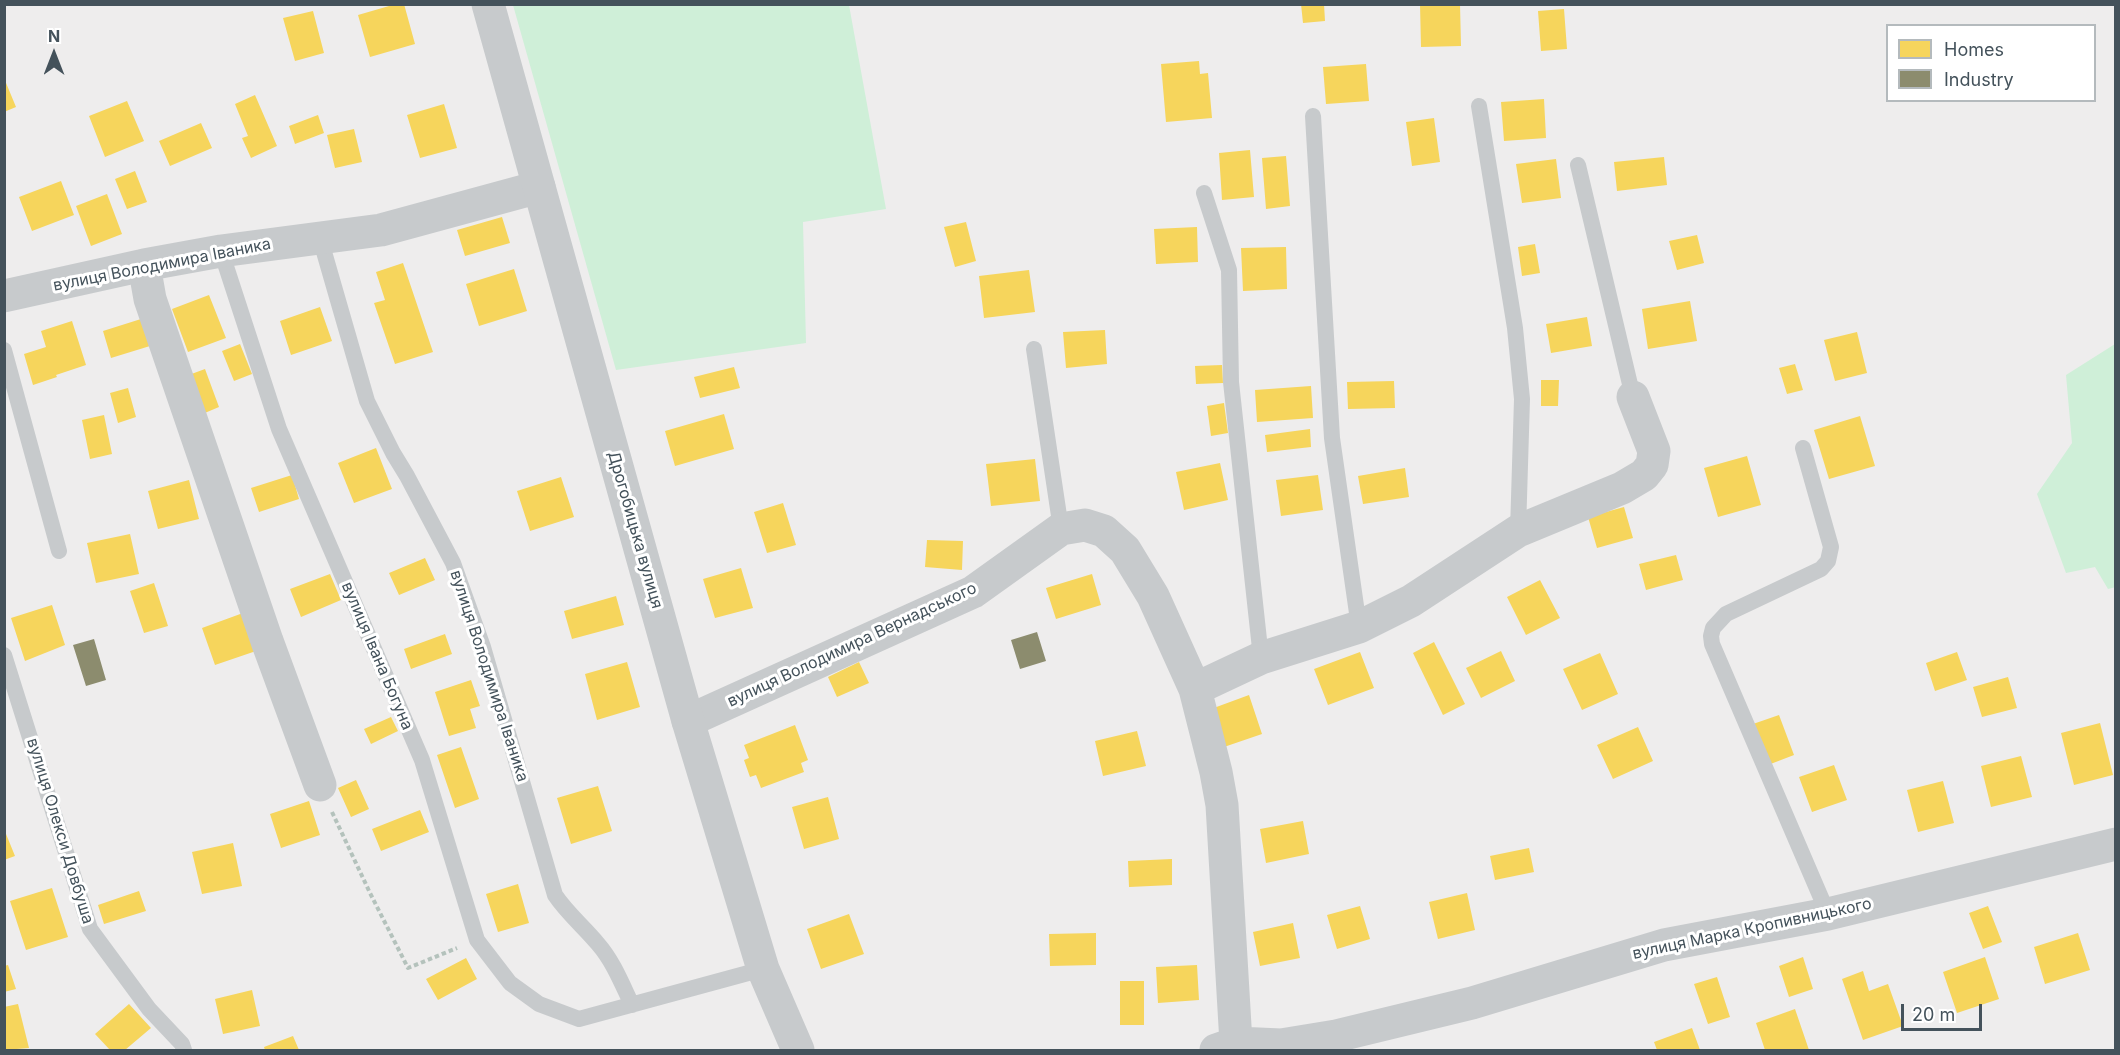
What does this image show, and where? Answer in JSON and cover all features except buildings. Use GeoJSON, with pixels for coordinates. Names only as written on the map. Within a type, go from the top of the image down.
{"type":"FeatureCollection","features":[{"type":"Feature","properties":{"kind":"street","name":"Дрогобицька вулиця"},"geometry":{"type":"LineString","coordinates":[[488,4],[688,721],[763,969],[798,1050]]}},
{"type":"Feature","properties":{"kind":"street","name":"вулиця Володимира Іваника"},"geometry":{"type":"LineString","coordinates":[[4,296],[144,265],[221,251],[381,230],[539,187]]}},
{"type":"Feature","properties":{"kind":"street"},"geometry":{"type":"LineString","coordinates":[[144,265],[154,310],[267,641],[320,785]]}},
{"type":"Feature","properties":{"kind":"street"},"geometry":{"type":"LineString","coordinates":[[1195,689],[1261,658],[1359,627],[1411,601],[1518,531],[1622,488],[1644,475],[1652,465],[1654,451],[1633,397]]}},
{"type":"Feature","properties":{"kind":"street"},"geometry":{"type":"LineString","coordinates":[[1061,529],[1085,525],[1104,531],[1125,550],[1154,596],[1195,689],[1222,805],[1225,1047]]}},
{"type":"Feature","properties":{"kind":"street","name":"вулиця Володимира Вернадського"},"geometry":{"type":"LineString","coordinates":[[688,721],[973,592],[1061,529]]}},
{"type":"Feature","properties":{"kind":"street","name":"вулиця Марка Кропивницького"},"geometry":{"type":"LineString","coordinates":[[1225,1047],[1340,1043],[1664,945],[1828,914],[2115,844]]}},
{"type":"Feature","properties":{"kind":"lane"},"geometry":{"type":"LineString","coordinates":[[1479,106],[1515,328],[1522,399],[1518,531]]}},
{"type":"Feature","properties":{"kind":"lane"},"geometry":{"type":"LineString","coordinates":[[1313,116],[1332,438],[1359,627]]}},
{"type":"Feature","properties":{"kind":"lane"},"geometry":{"type":"LineString","coordinates":[[1578,165],[1633,397]]}},
{"type":"Feature","properties":{"kind":"lane"},"geometry":{"type":"LineString","coordinates":[[1204,193],[1229,270],[1231,382],[1261,658]]}},
{"type":"Feature","properties":{"kind":"lane","name":"вулиця Володимира Іваника"},"geometry":{"type":"LineString","coordinates":[[320,238],[367,401],[448,553],[471,615],[486,658],[555,895],[563,908],[599,945],[612,964],[632,1005]]}},
{"type":"Feature","properties":{"kind":"lane","name":"вулиця Івана Богуна"},"geometry":{"type":"LineString","coordinates":[[221,251],[279,429],[422,759],[477,940],[510,983],[539,1005],[579,1019],[632,1005]]}},
{"type":"Feature","properties":{"kind":"lane"},"geometry":{"type":"LineString","coordinates":[[1034,349],[1061,529]]}},
{"type":"Feature","properties":{"kind":"lane"},"geometry":{"type":"LineString","coordinates":[[4,350],[59,551]]}},
{"type":"Feature","properties":{"kind":"lane"},"geometry":{"type":"LineString","coordinates":[[1803,448],[1831,547],[1828,561],[1821,569],[1726,614],[1713,628],[1711,636],[1712,644],[1828,914]]}},
{"type":"Feature","properties":{"kind":"lane","name":"вулиця Олекси Довбуша"},"geometry":{"type":"LineString","coordinates":[[4,655],[90,929],[149,1009],[182,1044],[184,1050]]}},
{"type":"Feature","properties":{"kind":"lane"},"geometry":{"type":"LineString","coordinates":[[632,1005],[763,969]]}},
{"type":"Feature","properties":{"kind":"path"},"geometry":{"type":"LineString","coordinates":[[320,785],[408,968],[477,940]]}},
{"type":"Feature","properties":{"kind":"green space"},"geometry":{"type":"Polygon","coordinates":[[[513,5],[849,5],[886,209],[803,222],[806,343],[616,370],[513,5]]]}},
{"type":"Feature","properties":{"kind":"green space"},"geometry":{"type":"Polygon","coordinates":[[[2115,344],[2116,587],[2108,589],[2095,567],[2066,573],[2037,494],[2072,443],[2066,375],[2115,344]]]}}]}
